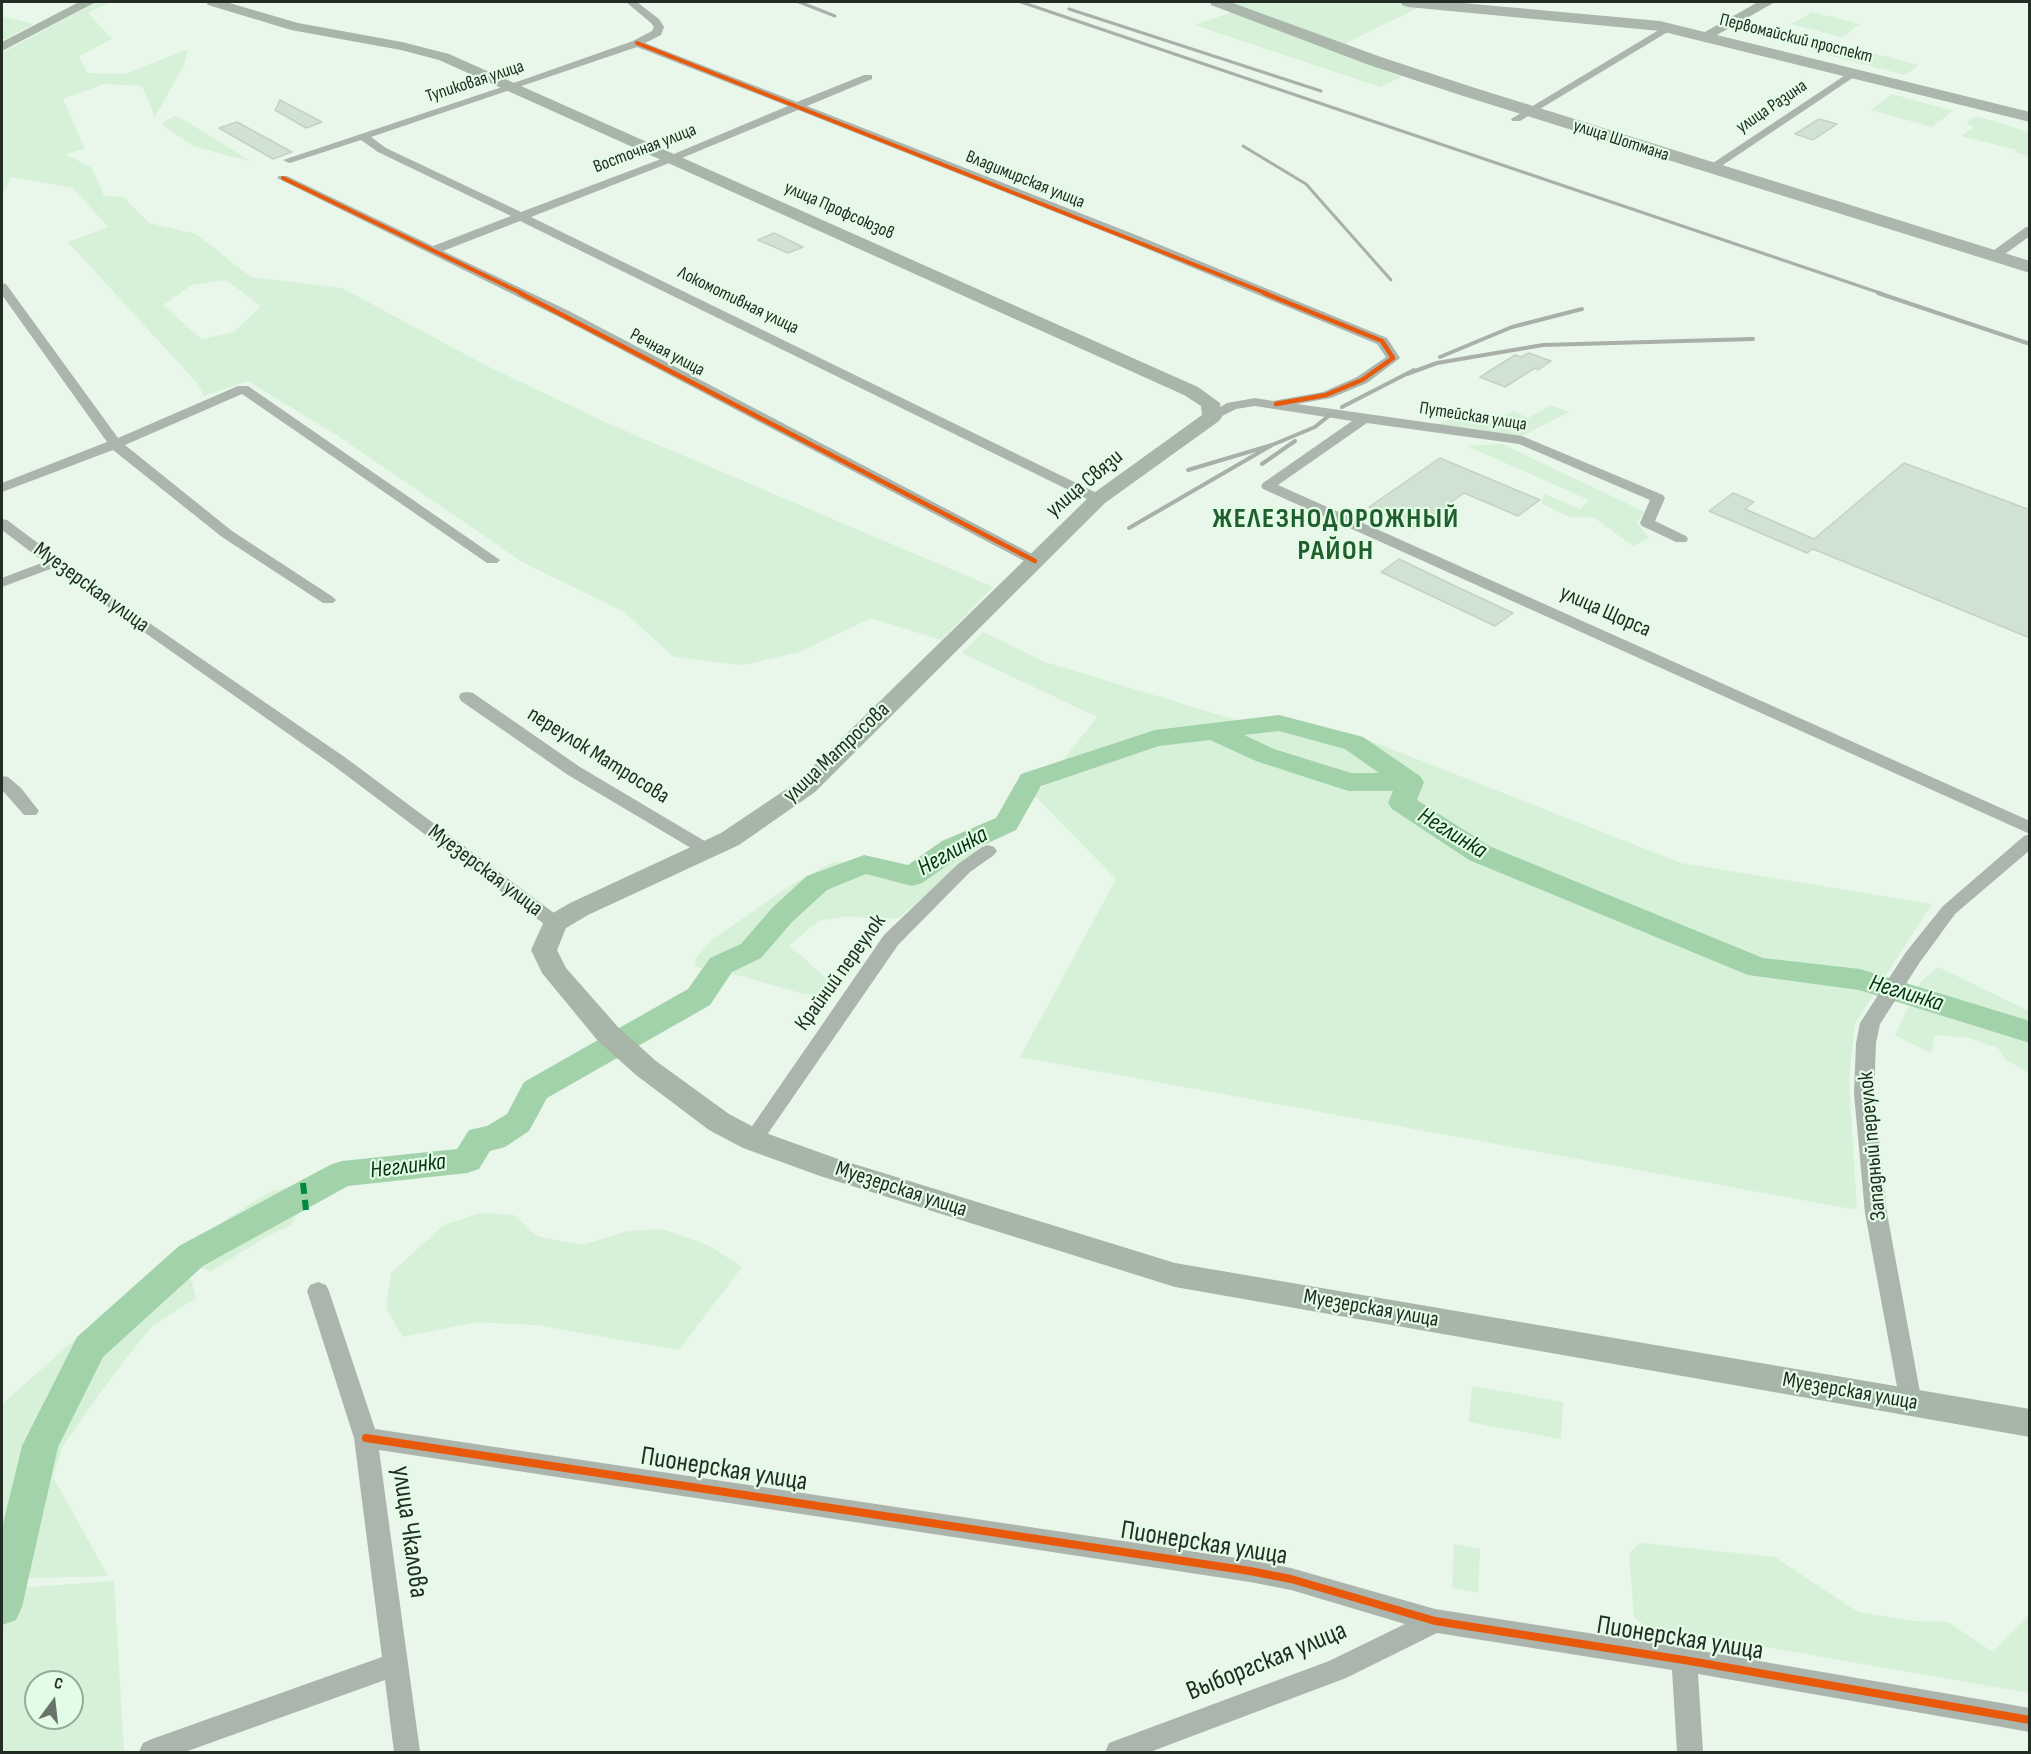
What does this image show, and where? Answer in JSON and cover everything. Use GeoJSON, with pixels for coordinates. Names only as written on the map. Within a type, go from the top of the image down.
{"type":"FeatureCollection","features":[{"type":"Feature","properties":{"kind":"main road"},"geometry":{"type":"LineString","coordinates":[[2,47],[89,2]]}},
{"type":"Feature","properties":{"kind":"main road","name":"улица Профсоюзов"},"geometry":{"type":"LineString","coordinates":[[220,2],[296,27],[437,55],[1191,390],[1210,403],[1212,417]]}},
{"type":"Feature","properties":{"kind":"main road","name":"улица Шотмана"},"geometry":{"type":"LineString","coordinates":[[1217,2],[1523,116],[1710,169],[2030,267]]}},
{"type":"Feature","properties":{"kind":"main road","name":"Первомайский проспект"},"geometry":{"type":"LineString","coordinates":[[1408,2],[1506,6],[1667,28],[2030,117]]}},
{"type":"Feature","properties":{"kind":"main road"},"geometry":{"type":"LineString","coordinates":[[1703,37],[1768,2]]}},
{"type":"Feature","properties":{"kind":"main road","name":"улица Связи"},"geometry":{"type":"LineString","coordinates":[[998,596],[1098,499],[1212,417]]}},
{"type":"Feature","properties":{"kind":"main road","name":"улица Матросова"},"geometry":{"type":"LineString","coordinates":[[555,923],[579,909],[730,839],[806,787],[998,596]]}},
{"type":"Feature","properties":{"kind":"main road","name":"Муезерская улица"},"geometry":{"type":"LineString","coordinates":[[555,923],[544,950],[555,973],[608,1034],[702,1110],[753,1140],[830,1168],[1175,1275],[2030,1423]]}},
{"type":"Feature","properties":{"kind":"street","name":"Тупиковая улица"},"geometry":{"type":"LineString","coordinates":[[289,160],[512,87],[638,43],[657,33],[659,27],[656,21],[631,2]]}},
{"type":"Feature","properties":{"kind":"street"},"geometry":{"type":"LineString","coordinates":[[1523,116],[1667,28]]}},
{"type":"Feature","properties":{"kind":"street","name":"Владимирская улица"},"geometry":{"type":"LineString","coordinates":[[638,43],[801,106],[1382,341],[1393,358],[1362,380],[1326,395],[1276,404]]}},
{"type":"Feature","properties":{"kind":"street","name":"улица Разина"},"geometry":{"type":"LineString","coordinates":[[1710,169],[1853,73]]}},
{"type":"Feature","properties":{"kind":"street","name":"Восточная улица"},"geometry":{"type":"LineString","coordinates":[[433,250],[673,158],[868,77]]}},
{"type":"Feature","properties":{"kind":"street","name":"Локомотивная улица"},"geometry":{"type":"LineString","coordinates":[[362,136],[382,150],[1098,499]]}},
{"type":"Feature","properties":{"kind":"street","name":"Речная улица"},"geometry":{"type":"LineString","coordinates":[[283,178],[564,314],[1035,561]]}},
{"type":"Feature","properties":{"kind":"street"},"geometry":{"type":"LineString","coordinates":[[1994,256],[2030,230]]}},
{"type":"Feature","properties":{"kind":"street"},"geometry":{"type":"LineString","coordinates":[[2,286],[115,444],[227,534],[328,600]]}},
{"type":"Feature","properties":{"kind":"street"},"geometry":{"type":"LineString","coordinates":[[2,488],[115,444],[243,389],[492,560]]}},
{"type":"Feature","properties":{"kind":"street","name":"Путейская улица"},"geometry":{"type":"LineString","coordinates":[[1212,417],[1232,406],[1255,402],[1522,440],[1658,498],[1647,523],[1681,539]]}},
{"type":"Feature","properties":{"kind":"street","name":"улица Щорса"},"geometry":{"type":"LineString","coordinates":[[1364,419],[1268,486],[2030,828]]}},
{"type":"Feature","properties":{"kind":"street","name":"Муезерская улица"},"geometry":{"type":"LineString","coordinates":[[2,523],[54,563],[340,762],[555,923]]}},
{"type":"Feature","properties":{"kind":"street"},"geometry":{"type":"LineString","coordinates":[[2,583],[54,563]]}},
{"type":"Feature","properties":{"kind":"street","name":"переулок Матросова"},"geometry":{"type":"LineString","coordinates":[[467,698],[574,771],[707,850]]}},
{"type":"Feature","properties":{"kind":"street"},"geometry":{"type":"LineString","coordinates":[[2,781],[15,792],[30,811]]}},
{"type":"Feature","properties":{"kind":"street","name":"Западный переулок"},"geometry":{"type":"LineString","coordinates":[[1911,1403],[1876,1213],[1864,1094],[1870,1023],[1913,957],[1949,910],[2030,840]]}},
{"type":"Feature","properties":{"kind":"street","name":"Крайний переулок"},"geometry":{"type":"LineString","coordinates":[[753,1140],[891,940],[964,868],[988,851]]}},
{"type":"Feature","properties":{"kind":"street","name":"улица Чкалова"},"geometry":{"type":"LineString","coordinates":[[318,1291],[366,1438],[407,1752]]}},
{"type":"Feature","properties":{"kind":"street","name":"Пионерская улица"},"geometry":{"type":"LineString","coordinates":[[366,1438],[1250,1571],[1290,1579],[1435,1621],[1684,1660],[2030,1720]]}},
{"type":"Feature","properties":{"kind":"street","name":"Выборгская улица"},"geometry":{"type":"LineString","coordinates":[[1118,1752],[1337,1670],[1435,1621]]}},
{"type":"Feature","properties":{"kind":"street"},"geometry":{"type":"LineString","coordinates":[[1684,1660],[1690,1752]]}},
{"type":"Feature","properties":{"kind":"street"},"geometry":{"type":"LineString","coordinates":[[152,1752],[396,1664]]}},
{"type":"Feature","properties":{"kind":"green space"},"geometry":{"type":"Polygon","coordinates":[[[97,2],[110,2],[88,13],[112,39],[79,56],[87,73],[125,74],[188,49],[184,65],[155,117],[142,86],[104,84],[63,99],[85,149],[65,154],[92,168],[104,196],[123,197],[149,223],[196,234],[251,277],[342,288],[485,365],[609,424],[993,587],[941,640],[871,618],[800,652],[743,665],[674,657],[624,612],[524,563],[338,436],[248,381],[204,396],[198,384],[68,242],[108,227],[73,188],[11,177],[2,195],[2,53],[97,2]],[[226,280],[192,285],[163,305],[201,339],[234,332],[261,306],[226,280]]]}},
{"type":"Feature","properties":{"kind":"green space"},"geometry":{"type":"Polygon","coordinates":[[[1222,2],[1387,2],[1424,5],[1340,46],[1222,2]]]}},
{"type":"Feature","properties":{"kind":"green space"},"geometry":{"type":"Polygon","coordinates":[[[1236,11],[1401,77],[1380,87],[1194,25],[1236,11]]]}},
{"type":"Feature","properties":{"kind":"green space"},"geometry":{"type":"Polygon","coordinates":[[[1812,12],[1860,24],[1842,37],[1791,24],[1812,12]]]}},
{"type":"Feature","properties":{"kind":"green space"},"geometry":{"type":"Polygon","coordinates":[[[2,16],[33,24],[2,41],[2,16]]]}},
{"type":"Feature","properties":{"kind":"green space"},"geometry":{"type":"Polygon","coordinates":[[[1841,45],[1919,65],[1905,75],[1827,55],[1841,45]]]}},
{"type":"Feature","properties":{"kind":"green space"},"geometry":{"type":"Polygon","coordinates":[[[1892,94],[1953,111],[1932,127],[1871,110],[1892,94]]]}},
{"type":"Feature","properties":{"kind":"green space"},"geometry":{"type":"Polygon","coordinates":[[[176,115],[252,162],[193,146],[161,124],[176,115]]]}},
{"type":"Feature","properties":{"kind":"green space"},"geometry":{"type":"Polygon","coordinates":[[[1976,116],[2029,132],[2029,156],[2015,152],[2017,150],[1961,136],[1974,127],[1966,123],[1976,116]]]}},
{"type":"Feature","properties":{"kind":"green space"},"geometry":{"type":"Polygon","coordinates":[[[1551,405],[1569,412],[1520,437],[1437,425],[1451,418],[1497,423],[1513,411],[1528,418],[1551,405]]]}},
{"type":"Feature","properties":{"kind":"green space"},"geometry":{"type":"Polygon","coordinates":[[[1502,444],[1645,512],[1637,523],[1649,538],[1633,546],[1593,517],[1571,518],[1542,504],[1544,494],[1580,509],[1589,500],[1467,446],[1502,444]]]}},
{"type":"Feature","properties":{"kind":"green space"},"geometry":{"type":"Polygon","coordinates":[[[983,632],[1045,662],[1269,730],[1348,732],[1681,863],[1932,904],[1855,1023],[1849,1079],[1857,1210],[1020,1057],[1116,879],[1035,796],[1097,717],[962,653],[983,632]]]}},
{"type":"Feature","properties":{"kind":"green space"},"geometry":{"type":"Polygon","coordinates":[[[964,845],[977,848],[977,854],[898,918],[847,916],[819,921],[789,945],[827,979],[823,995],[804,994],[740,976],[696,967],[695,959],[713,939],[791,885],[833,862],[842,862],[913,882],[964,845]]]}},
{"type":"Feature","properties":{"kind":"green space"},"geometry":{"type":"Polygon","coordinates":[[[1938,967],[2029,1011],[2029,1073],[2006,1060],[1998,1048],[1969,1038],[1935,1035],[1931,1053],[1895,1035],[1921,981],[1938,967]]]}},
{"type":"Feature","properties":{"kind":"green space"},"geometry":{"type":"Polygon","coordinates":[[[286,1188],[300,1208],[291,1226],[271,1234],[211,1271],[200,1268],[191,1242],[271,1191],[286,1188]]]}},
{"type":"Feature","properties":{"kind":"green space"},"geometry":{"type":"Polygon","coordinates":[[[480,1213],[514,1215],[537,1236],[583,1245],[627,1231],[662,1229],[708,1245],[742,1267],[679,1350],[536,1325],[476,1322],[403,1337],[386,1308],[391,1273],[444,1225],[480,1213]]]}},
{"type":"Feature","properties":{"kind":"green space"},"geometry":{"type":"Polygon","coordinates":[[[164,1261],[190,1276],[196,1298],[152,1326],[116,1371],[62,1447],[53,1477],[108,1576],[2,1579],[2,1404],[164,1261]]]}},
{"type":"Feature","properties":{"kind":"green space"},"geometry":{"type":"Polygon","coordinates":[[[1472,1386],[1563,1402],[1561,1439],[1469,1422],[1472,1386]]]}},
{"type":"Feature","properties":{"kind":"green space"},"geometry":{"type":"Polygon","coordinates":[[[1640,1543],[1775,1557],[1858,1612],[1915,1621],[1948,1622],[1993,1652],[2029,1615],[2029,1693],[1645,1626],[1634,1617],[1629,1553],[1640,1543]]]}},
{"type":"Feature","properties":{"kind":"green space"},"geometry":{"type":"Polygon","coordinates":[[[1454,1544],[1480,1549],[1478,1593],[1452,1588],[1454,1544]]]}},
{"type":"Feature","properties":{"kind":"green space"},"geometry":{"type":"Polygon","coordinates":[[[114,1581],[124,1752],[2,1752],[2,1589],[114,1581]]]}},
{"type":"Feature","properties":{"kind":"building"},"geometry":{"type":"Polygon","coordinates":[[[280,100],[322,122],[306,128],[275,110],[280,100]]]}},
{"type":"Feature","properties":{"kind":"building"},"geometry":{"type":"Polygon","coordinates":[[[1819,119],[1837,124],[1813,140],[1795,134],[1819,119]]]}},
{"type":"Feature","properties":{"kind":"building"},"geometry":{"type":"Polygon","coordinates":[[[237,122],[292,152],[273,159],[219,128],[237,122]]]}},
{"type":"Feature","properties":{"kind":"building"},"geometry":{"type":"Polygon","coordinates":[[[774,233],[803,247],[788,253],[758,240],[774,233]]]}},
{"type":"Feature","properties":{"kind":"building"},"geometry":{"type":"Polygon","coordinates":[[[1529,353],[1551,361],[1505,387],[1480,377],[1515,355],[1521,357],[1529,353]]]}},
{"type":"Feature","properties":{"kind":"building"},"geometry":{"type":"Polygon","coordinates":[[[1440,458],[1540,500],[1518,516],[1464,493],[1414,528],[1369,507],[1440,458]]]}},
{"type":"Feature","properties":{"kind":"building"},"geometry":{"type":"Polygon","coordinates":[[[1904,463],[2030,510],[2030,638],[1813,549],[1807,553],[1709,511],[1733,493],[1754,502],[1745,509],[1814,539],[1904,463]]]}},
{"type":"Feature","properties":{"kind":"building"},"geometry":{"type":"Polygon","coordinates":[[[1399,559],[1513,613],[1495,626],[1381,572],[1399,559]]]}},
{"type":"Feature","properties":{"kind":"waterway","name":"Неглинка"},"geometry":{"type":"LineString","coordinates":[[1213,731],[1279,723],[1354,743],[1410,782]]}},
{"type":"Feature","properties":{"kind":"waterway","name":"Неглинка"},"geometry":{"type":"LineString","coordinates":[[2,1607],[40,1446],[90,1347],[191,1256],[342,1174],[467,1160],[480,1139],[494,1138],[518,1122],[535,1090],[699,997],[721,965],[751,951],[782,915],[817,883],[864,864],[912,876],[952,848],[1006,824],[1031,780],[1155,738],[1213,731]]}},
{"type":"Feature","properties":{"kind":"waterway"},"geometry":{"type":"LineString","coordinates":[[1213,731],[1265,755],[1349,782],[1410,782]]}},
{"type":"Feature","properties":{"kind":"waterway","name":"Неглинка"},"geometry":{"type":"LineString","coordinates":[[1410,782],[1402,803],[1479,853],[1759,968],[1860,980],[2030,1032]]}},
{"type":"Feature","properties":{"kind":"railway"},"geometry":{"type":"LineString","coordinates":[[799,2],[835,16]]}},
{"type":"Feature","properties":{"kind":"railway"},"geometry":{"type":"LineString","coordinates":[[1021,2],[1883,294]]}},
{"type":"Feature","properties":{"kind":"railway"},"geometry":{"type":"LineString","coordinates":[[1069,9],[1321,91]]}},
{"type":"Feature","properties":{"kind":"railway"},"geometry":{"type":"LineString","coordinates":[[1243,146],[1306,184],[1391,280]]}},
{"type":"Feature","properties":{"kind":"railway"},"geometry":{"type":"LineString","coordinates":[[1878,293],[2030,344]]}},
{"type":"Feature","properties":{"kind":"railway"},"geometry":{"type":"LineString","coordinates":[[1440,357],[1512,327],[1582,309]]}},
{"type":"Feature","properties":{"kind":"railway"},"geometry":{"type":"LineString","coordinates":[[1407,374],[1437,363],[1543,345],[1753,339]]}},
{"type":"Feature","properties":{"kind":"railway"},"geometry":{"type":"LineString","coordinates":[[1342,407],[1414,370]]}},
{"type":"Feature","properties":{"kind":"railway"},"geometry":{"type":"LineString","coordinates":[[1272,445],[1315,427],[1331,414]]}},
{"type":"Feature","properties":{"kind":"railway"},"geometry":{"type":"LineString","coordinates":[[1262,464],[1295,441]]}},
{"type":"Feature","properties":{"kind":"railway"},"geometry":{"type":"LineString","coordinates":[[1129,528],[1272,445]]}},
{"type":"Feature","properties":{"kind":"railway"},"geometry":{"type":"LineString","coordinates":[[1188,470],[1272,445]]}},
{"type":"Feature","properties":{"kind":"marked path"},"geometry":{"type":"LineString","coordinates":[[303,1183],[306,1210]]}},
{"type":"Feature","properties":{"kind":"cycle path"},"geometry":{"type":"LineString","coordinates":[[637,43],[1132,238],[1382,341],[1393,358],[1362,380],[1326,395],[1276,404]]}},
{"type":"Feature","properties":{"kind":"cycle path"},"geometry":{"type":"LineString","coordinates":[[283,178],[564,314],[1035,561]]}},
{"type":"Feature","properties":{"kind":"cycle path"},"geometry":{"type":"LineString","coordinates":[[366,1438],[1250,1571],[1291,1579],[1435,1621],[1684,1660],[2030,1720]]}},
{"type":"Feature","properties":{"kind":"district","name":"ЖЕЛЕЗНОДОРОЖНЫЙ РАЙОН"},"geometry":{"type":"Point","coordinates":[1336,536]}}]}
